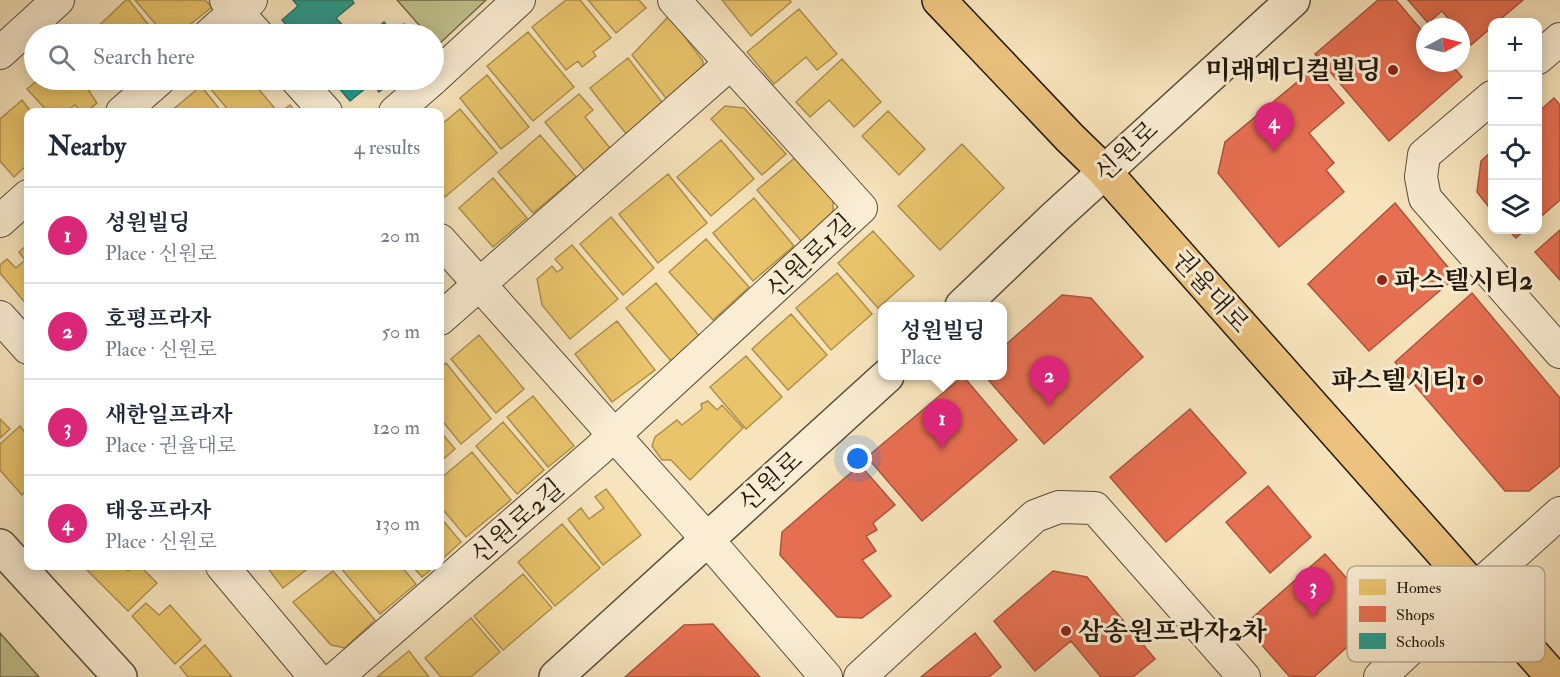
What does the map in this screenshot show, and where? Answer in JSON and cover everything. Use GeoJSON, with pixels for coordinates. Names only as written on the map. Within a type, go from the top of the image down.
{"type":"FeatureCollection","features":[{"type":"Feature","properties":{"kind":"main road","name":"권율대로"},"geometry":{"type":"LineString","coordinates":[[939,0],[1104,171],[1455,566]]}},
{"type":"Feature","properties":{"kind":"main road","name":"권율대로"},"geometry":{"type":"LineString","coordinates":[[1540,662],[1553,677]]}},
{"type":"Feature","properties":{"kind":"street"},"geometry":{"type":"LineString","coordinates":[[32,24],[58,0]]}},
{"type":"Feature","properties":{"kind":"street"},"geometry":{"type":"LineString","coordinates":[[444,69],[519,0]]}},
{"type":"Feature","properties":{"kind":"street","name":"신원로1길"},"geometry":{"type":"LineString","coordinates":[[615,436],[861,208],[674,0]]}},
{"type":"Feature","properties":{"kind":"street","name":"신원로"},"geometry":{"type":"LineString","coordinates":[[966,302],[1104,171],[1293,0]]}},
{"type":"Feature","properties":{"kind":"street"},"geometry":{"type":"LineString","coordinates":[[219,24],[237,4],[250,24]]}},
{"type":"Feature","properties":{"kind":"street"},"geometry":{"type":"LineString","coordinates":[[0,53],[24,31]]}},
{"type":"Feature","properties":{"kind":"street"},"geometry":{"type":"LineString","coordinates":[[1542,55],[1560,39]]}},
{"type":"Feature","properties":{"kind":"street"},"geometry":{"type":"LineString","coordinates":[[444,315],[731,63]]}},
{"type":"Feature","properties":{"kind":"street"},"geometry":{"type":"LineString","coordinates":[[127,108],[147,90]]}},
{"type":"Feature","properties":{"kind":"street"},"geometry":{"type":"LineString","coordinates":[[306,90],[322,108]]}},
{"type":"Feature","properties":{"kind":"street"},"geometry":{"type":"LineString","coordinates":[[400,108],[420,90]]}},
{"type":"Feature","properties":{"kind":"street"},"geometry":{"type":"LineString","coordinates":[[1488,100],[1424,155],[1421,177],[1425,198],[1560,352]]}},
{"type":"Feature","properties":{"kind":"street"},"geometry":{"type":"LineString","coordinates":[[0,221],[24,199]]}},
{"type":"Feature","properties":{"kind":"street"},"geometry":{"type":"LineString","coordinates":[[444,245],[707,539],[826,677]]}},
{"type":"Feature","properties":{"kind":"street"},"geometry":{"type":"LineString","coordinates":[[0,317],[24,344]]}},
{"type":"Feature","properties":{"kind":"street","name":"신원로"},"geometry":{"type":"LineString","coordinates":[[555,677],[882,380]]}},
{"type":"Feature","properties":{"kind":"street","name":"신원로2길"},"geometry":{"type":"LineString","coordinates":[[337,677],[615,436]]}},
{"type":"Feature","properties":{"kind":"street"},"geometry":{"type":"LineString","coordinates":[[860,677],[1035,516],[1059,507],[1095,508],[1244,677]]}},
{"type":"Feature","properties":{"kind":"street"},"geometry":{"type":"LineString","coordinates":[[1501,566],[1560,513]]}},
{"type":"Feature","properties":{"kind":"street"},"geometry":{"type":"LineString","coordinates":[[0,546],[120,677]]}},
{"type":"Feature","properties":{"kind":"street"},"geometry":{"type":"LineString","coordinates":[[225,570],[315,677]]}},
{"type":"Feature","properties":{"kind":"street"},"geometry":{"type":"LineString","coordinates":[[1380,677],[1396,662]]}},
{"type":"Feature","properties":{"kind":"green space"},"geometry":{"type":"Polygon","coordinates":[[[397,0],[486,0],[444,39],[444,24],[418,24],[397,0]]]}},
{"type":"Feature","properties":{"kind":"green space"},"geometry":{"type":"Polygon","coordinates":[[[0,633],[39,677],[0,677],[0,633]]]}},
{"type":"Feature","properties":{"kind":"building: Homes"},"geometry":{"type":"Polygon","coordinates":[[[126,0],[129,0],[148,24],[101,24],[126,0]]]}},
{"type":"Feature","properties":{"kind":"building: Homes"},"geometry":{"type":"Polygon","coordinates":[[[135,0],[205,0],[212,7],[191,24],[155,24],[135,0]]]}},
{"type":"Feature","properties":{"kind":"building: Homes"},"geometry":{"type":"Polygon","coordinates":[[[566,0],[580,0],[611,38],[593,52],[596,56],[582,67],[578,61],[566,70],[532,27],[566,0]]]}},
{"type":"Feature","properties":{"kind":"building: Homes"},"geometry":{"type":"Polygon","coordinates":[[[588,0],[639,0],[646,8],[616,33],[588,0]]]}},
{"type":"Feature","properties":{"kind":"building: Homes"},"geometry":{"type":"Polygon","coordinates":[[[722,0],[790,0],[791,2],[751,36],[722,0]]]}},
{"type":"Feature","properties":{"kind":"building: Homes"},"geometry":{"type":"Polygon","coordinates":[[[799,9],[837,54],[817,70],[806,57],[774,84],[747,52],[799,9]]]}},
{"type":"Feature","properties":{"kind":"building: Homes"},"geometry":{"type":"Polygon","coordinates":[[[669,16],[703,61],[702,73],[669,102],[632,55],[669,16]]]}},
{"type":"Feature","properties":{"kind":"building: Homes"},"geometry":{"type":"Polygon","coordinates":[[[528,32],[574,87],[533,121],[487,66],[528,32]]]}},
{"type":"Feature","properties":{"kind":"building: Homes"},"geometry":{"type":"Polygon","coordinates":[[[628,58],[665,106],[627,135],[590,88],[628,58]]]}},
{"type":"Feature","properties":{"kind":"building: Homes"},"geometry":{"type":"Polygon","coordinates":[[[842,59],[881,102],[854,127],[829,100],[810,117],[796,102],[842,59]]]}},
{"type":"Feature","properties":{"kind":"building: Homes"},"geometry":{"type":"Polygon","coordinates":[[[487,75],[529,127],[501,149],[460,98],[487,75]]]}},
{"type":"Feature","properties":{"kind":"building: Homes"},"geometry":{"type":"Polygon","coordinates":[[[28,90],[90,90],[97,103],[91,108],[78,108],[75,105],[71,108],[44,108],[28,90]]]}},
{"type":"Feature","properties":{"kind":"building: Homes"},"geometry":{"type":"Polygon","coordinates":[[[196,90],[204,90],[219,108],[175,108],[196,90]]]}},
{"type":"Feature","properties":{"kind":"building: Homes"},"geometry":{"type":"Polygon","coordinates":[[[212,90],[259,90],[274,108],[227,108],[212,90]]]}},
{"type":"Feature","properties":{"kind":"building: Homes"},"geometry":{"type":"Polygon","coordinates":[[[579,94],[593,110],[585,117],[614,153],[588,175],[545,122],[579,94]]]}},
{"type":"Feature","properties":{"kind":"building: Homes"},"geometry":{"type":"Polygon","coordinates":[[[22,100],[28,108],[24,108],[24,168],[14,177],[0,161],[0,119],[22,100]]]}},
{"type":"Feature","properties":{"kind":"building: Homes"},"geometry":{"type":"Polygon","coordinates":[[[725,106],[744,108],[786,154],[762,175],[711,119],[725,106]]]}},
{"type":"Feature","properties":{"kind":"building: Homes"},"geometry":{"type":"Polygon","coordinates":[[[460,109],[497,153],[445,197],[444,196],[444,122],[460,109]]]}},
{"type":"Feature","properties":{"kind":"building: Homes"},"geometry":{"type":"Polygon","coordinates":[[[888,111],[925,149],[899,175],[862,136],[888,111]]]}},
{"type":"Feature","properties":{"kind":"building: Homes"},"geometry":{"type":"Polygon","coordinates":[[[540,135],[576,177],[533,213],[498,172],[540,135]]]}},
{"type":"Feature","properties":{"kind":"building: Homes"},"geometry":{"type":"Polygon","coordinates":[[[721,140],[754,179],[711,216],[677,177],[721,140]]]}},
{"type":"Feature","properties":{"kind":"building: Homes"},"geometry":{"type":"Polygon","coordinates":[[[962,144],[1004,188],[940,250],[898,206],[962,144]]]}},
{"type":"Feature","properties":{"kind":"building: Homes"},"geometry":{"type":"Polygon","coordinates":[[[798,155],[833,196],[833,214],[802,242],[757,190],[798,155]]]}},
{"type":"Feature","properties":{"kind":"building: Homes"},"geometry":{"type":"Polygon","coordinates":[[[668,174],[707,223],[658,263],[619,214],[668,174]]]}},
{"type":"Feature","properties":{"kind":"building: Homes"},"geometry":{"type":"Polygon","coordinates":[[[493,178],[527,218],[493,247],[459,208],[493,178]]]}},
{"type":"Feature","properties":{"kind":"building: Homes"},"geometry":{"type":"Polygon","coordinates":[[[754,198],[794,246],[753,281],[713,233],[754,198]]]}},
{"type":"Feature","properties":{"kind":"building: Homes"},"geometry":{"type":"Polygon","coordinates":[[[611,217],[654,268],[623,295],[580,244],[611,217]]]}},
{"type":"Feature","properties":{"kind":"building: Homes"},"geometry":{"type":"Polygon","coordinates":[[[873,231],[914,276],[885,302],[878,302],[878,308],[838,263],[873,231]]]}},
{"type":"Feature","properties":{"kind":"building: Homes"},"geometry":{"type":"Polygon","coordinates":[[[706,239],[749,287],[713,320],[669,272],[706,239]]]}},
{"type":"Feature","properties":{"kind":"building: Homes"},"geometry":{"type":"Polygon","coordinates":[[[572,245],[618,299],[570,339],[542,305],[537,279],[552,266],[557,272],[563,268],[555,259],[572,245]]]}},
{"type":"Feature","properties":{"kind":"building: Homes"},"geometry":{"type":"Polygon","coordinates":[[[24,248],[24,259],[19,252],[24,248]]]}},
{"type":"Feature","properties":{"kind":"building: Homes"},"geometry":{"type":"Polygon","coordinates":[[[7,259],[16,268],[24,261],[24,301],[0,273],[0,265],[7,259]]]}},
{"type":"Feature","properties":{"kind":"building: Homes"},"geometry":{"type":"Polygon","coordinates":[[[837,273],[872,314],[831,350],[796,308],[837,273]]]}},
{"type":"Feature","properties":{"kind":"building: Homes"},"geometry":{"type":"Polygon","coordinates":[[[656,283],[700,337],[671,361],[626,308],[656,283]]]}},
{"type":"Feature","properties":{"kind":"building: Homes"},"geometry":{"type":"Polygon","coordinates":[[[791,314],[827,355],[788,390],[752,349],[791,314]]]}},
{"type":"Feature","properties":{"kind":"building: Homes"},"geometry":{"type":"Polygon","coordinates":[[[617,321],[655,370],[612,402],[575,354],[617,321]]]}},
{"type":"Feature","properties":{"kind":"building: Homes"},"geometry":{"type":"Polygon","coordinates":[[[479,335],[524,389],[496,413],[451,359],[479,335]]]}},
{"type":"Feature","properties":{"kind":"building: Homes"},"geometry":{"type":"Polygon","coordinates":[[[746,356],[782,397],[746,429],[710,387],[746,356]]]}},
{"type":"Feature","properties":{"kind":"building: Homes"},"geometry":{"type":"Polygon","coordinates":[[[446,363],[491,419],[461,444],[444,423],[444,365],[446,363]]]}},
{"type":"Feature","properties":{"kind":"building: Homes"},"geometry":{"type":"Polygon","coordinates":[[[533,396],[574,446],[548,467],[507,417],[533,396]]]}},
{"type":"Feature","properties":{"kind":"building: Homes"},"geometry":{"type":"Polygon","coordinates":[[[708,401],[717,410],[722,405],[743,428],[690,480],[671,460],[662,460],[652,446],[655,437],[677,420],[682,425],[702,409],[701,404],[708,401]]]}},
{"type":"Feature","properties":{"kind":"building: Homes"},"geometry":{"type":"Polygon","coordinates":[[[0,419],[10,429],[0,438],[0,419]]]}},
{"type":"Feature","properties":{"kind":"building: Homes"},"geometry":{"type":"Polygon","coordinates":[[[503,422],[544,470],[517,494],[476,446],[503,422]]]}},
{"type":"Feature","properties":{"kind":"building: Homes"},"geometry":{"type":"Polygon","coordinates":[[[20,426],[24,432],[24,493],[22,495],[0,470],[0,444],[20,426]]]}},
{"type":"Feature","properties":{"kind":"building: Homes"},"geometry":{"type":"Polygon","coordinates":[[[444,436],[455,449],[444,459],[444,436]]]}},
{"type":"Feature","properties":{"kind":"building: Homes"},"geometry":{"type":"Polygon","coordinates":[[[472,452],[511,500],[466,537],[444,511],[444,476],[472,452]]]}},
{"type":"Feature","properties":{"kind":"building: Homes"},"geometry":{"type":"Polygon","coordinates":[[[606,489],[641,535],[603,565],[568,519],[581,508],[589,519],[604,508],[595,497],[606,489]]]}},
{"type":"Feature","properties":{"kind":"building: Homes"},"geometry":{"type":"Polygon","coordinates":[[[444,522],[461,542],[444,557],[444,522]]]}},
{"type":"Feature","properties":{"kind":"building: Homes"},"geometry":{"type":"Polygon","coordinates":[[[562,524],[600,568],[555,606],[518,562],[562,524]]]}},
{"type":"Feature","properties":{"kind":"building: Homes"},"geometry":{"type":"Polygon","coordinates":[[[87,570],[144,570],[157,583],[128,611],[87,570]]]}},
{"type":"Feature","properties":{"kind":"building: Homes"},"geometry":{"type":"Polygon","coordinates":[[[269,570],[306,570],[283,588],[269,570]]]}},
{"type":"Feature","properties":{"kind":"building: Homes"},"geometry":{"type":"Polygon","coordinates":[[[342,570],[404,570],[416,584],[380,614],[342,570]]]}},
{"type":"Feature","properties":{"kind":"building: Homes"},"geometry":{"type":"Polygon","coordinates":[[[416,570],[430,570],[422,577],[416,570]]]}},
{"type":"Feature","properties":{"kind":"building: Homes"},"geometry":{"type":"Polygon","coordinates":[[[333,571],[375,620],[345,648],[331,645],[293,602],[333,571]]]}},
{"type":"Feature","properties":{"kind":"building: Homes"},"geometry":{"type":"Polygon","coordinates":[[[523,574],[552,608],[503,650],[474,616],[523,574]]]}},
{"type":"Feature","properties":{"kind":"building: Homes"},"geometry":{"type":"Polygon","coordinates":[[[146,603],[159,615],[170,605],[201,640],[175,664],[132,616],[146,603]]]}},
{"type":"Feature","properties":{"kind":"building: Homes"},"geometry":{"type":"Polygon","coordinates":[[[471,618],[500,652],[471,677],[441,677],[425,658],[471,618]]]}},
{"type":"Feature","properties":{"kind":"building: Homes"},"geometry":{"type":"Polygon","coordinates":[[[205,645],[232,677],[188,677],[180,667],[205,645]]]}},
{"type":"Feature","properties":{"kind":"building: Homes"},"geometry":{"type":"Polygon","coordinates":[[[409,651],[429,677],[377,677],[409,651]]]}},
{"type":"Feature","properties":{"kind":"building: Shops","name":"미래메디컬빌딩"},"geometry":{"type":"Polygon","coordinates":[[[1378,0],[1396,0],[1416,23],[1416,72],[1458,72],[1462,77],[1389,141],[1315,54],[1378,0]]]}},
{"type":"Feature","properties":{"kind":"building: Shops"},"geometry":{"type":"Polygon","coordinates":[[[1408,0],[1523,0],[1502,18],[1488,18],[1488,30],[1471,45],[1470,18],[1448,18],[1442,11],[1434,18],[1424,18],[1408,0]]]}},
{"type":"Feature","properties":{"kind":"building: Shops"},"geometry":{"type":"Polygon","coordinates":[[[1314,68],[1344,103],[1309,133],[1334,163],[1326,170],[1344,192],[1279,247],[1218,173],[1225,142],[1314,68]]]}},
{"type":"Feature","properties":{"kind":"building: Shops"},"geometry":{"type":"Polygon","coordinates":[[[1554,98],[1560,105],[1560,200],[1542,216],[1542,126],[1542,108],[1554,98]]]}},
{"type":"Feature","properties":{"kind":"building: Shops"},"geometry":{"type":"Polygon","coordinates":[[[1488,155],[1488,206],[1477,192],[1481,161],[1488,155]]]}},
{"type":"Feature","properties":{"kind":"building: Shops","name":"파스텔시티2"},"geometry":{"type":"Polygon","coordinates":[[[1395,203],[1456,277],[1369,351],[1308,284],[1395,203]]]}},
{"type":"Feature","properties":{"kind":"building: Shops"},"geometry":{"type":"Polygon","coordinates":[[[1560,230],[1560,280],[1535,252],[1560,230]]]}},
{"type":"Feature","properties":{"kind":"building: Shops","name":"파스텔시티1"},"geometry":{"type":"Polygon","coordinates":[[[1472,293],[1560,398],[1560,466],[1529,491],[1505,491],[1395,362],[1472,293]]]}},
{"type":"Feature","properties":{"kind":"building: Shops"},"geometry":{"type":"Polygon","coordinates":[[[1062,295],[1091,298],[1143,357],[1044,444],[988,380],[1007,380],[1007,344],[1062,295]]]}},
{"type":"Feature","properties":{"kind":"building: Shops"},"geometry":{"type":"Polygon","coordinates":[[[958,380],[966,380],[1017,440],[922,521],[867,457],[958,380]]]}},
{"type":"Feature","properties":{"kind":"building: Shops"},"geometry":{"type":"Polygon","coordinates":[[[1190,409],[1246,473],[1166,542],[1110,477],[1190,409]]]}},
{"type":"Feature","properties":{"kind":"building: Shops"},"geometry":{"type":"Polygon","coordinates":[[[860,465],[895,505],[873,523],[877,530],[866,536],[876,551],[862,560],[891,596],[862,618],[837,617],[780,555],[782,532],[860,465]]]}},
{"type":"Feature","properties":{"kind":"building: Shops"},"geometry":{"type":"Polygon","coordinates":[[[1268,486],[1311,537],[1270,573],[1226,522],[1268,486]]]}},
{"type":"Feature","properties":{"kind":"building: Shops"},"geometry":{"type":"Polygon","coordinates":[[[1325,554],[1347,579],[1347,647],[1314,677],[1289,676],[1244,625],[1325,554]]]}},
{"type":"Feature","properties":{"kind":"building: Shops","name":"삼송원프라자2차"},"geometry":{"type":"Polygon","coordinates":[[[1053,571],[1087,577],[1155,659],[1133,677],[1101,677],[1071,641],[1035,671],[994,621],[1053,571]]]}},
{"type":"Feature","properties":{"kind":"building: Shops"},"geometry":{"type":"Polygon","coordinates":[[[713,624],[760,677],[625,677],[684,625],[713,624]]]}},
{"type":"Feature","properties":{"kind":"building: Shops"},"geometry":{"type":"Polygon","coordinates":[[[975,633],[1001,667],[989,677],[921,677],[975,633]]]}},
{"type":"Feature","properties":{"kind":"building: Schools"},"geometry":{"type":"Polygon","coordinates":[[[293,0],[352,0],[354,3],[336,18],[342,24],[285,24],[282,20],[298,6],[293,0]]]}},
{"type":"Feature","properties":{"kind":"building: Schools"},"geometry":{"type":"Polygon","coordinates":[[[341,90],[363,90],[350,101],[341,90]]]}},
{"type":"Feature","properties":{"kind":"place","name":"미래메디컬빌딩"},"geometry":{"type":"Point","coordinates":[1393,70]}},
{"type":"Feature","properties":{"kind":"place","name":"태웅프라자"},"geometry":{"type":"Point","coordinates":[1274,152]}},
{"type":"Feature","properties":{"kind":"place","name":"파스텔시티2"},"geometry":{"type":"Point","coordinates":[1382,280]}},
{"type":"Feature","properties":{"kind":"place","name":"파스텔시티1"},"geometry":{"type":"Point","coordinates":[1478,380]}},
{"type":"Feature","properties":{"kind":"place","name":"호평프라자"},"geometry":{"type":"Point","coordinates":[1049,406]}},
{"type":"Feature","properties":{"kind":"place","name":"성원빌딩"},"geometry":{"type":"Point","coordinates":[942,449]}},
{"type":"Feature","properties":{"kind":"place","name":"새한일프라자"},"geometry":{"type":"Point","coordinates":[1313,617]}},
{"type":"Feature","properties":{"kind":"place","name":"삼송원프라자2차"},"geometry":{"type":"Point","coordinates":[1066,631]}}]}
